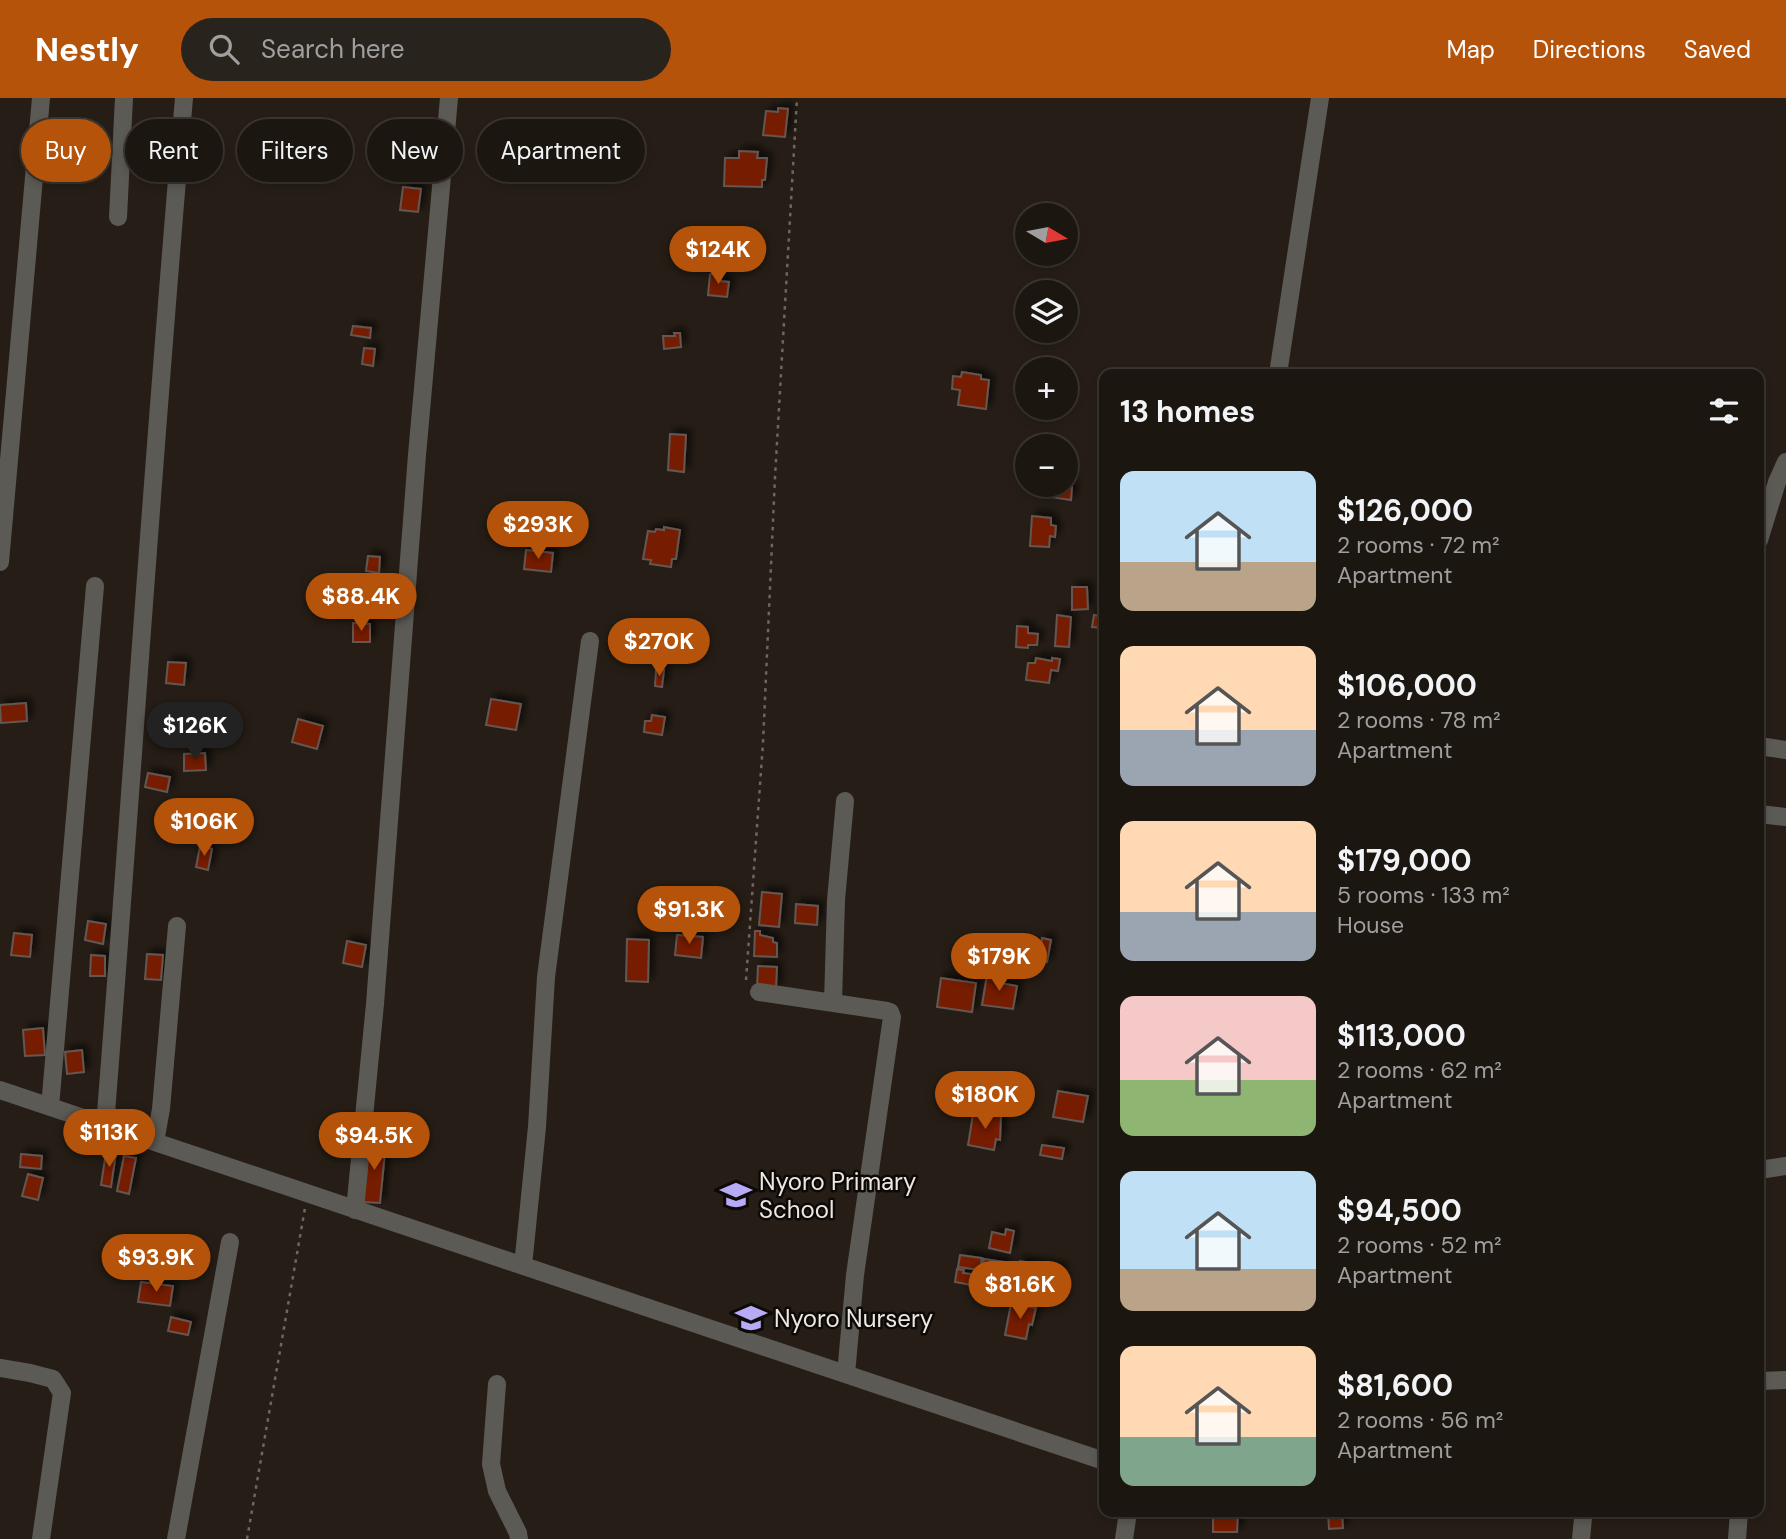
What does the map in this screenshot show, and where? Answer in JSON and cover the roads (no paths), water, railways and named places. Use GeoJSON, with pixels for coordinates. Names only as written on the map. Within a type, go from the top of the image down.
{"type":"FeatureCollection","features":[{"type":"Feature","properties":{"kind":"street"},"geometry":{"type":"LineString","coordinates":[[0,562],[41,98]]}},
{"type":"Feature","properties":{"kind":"street"},"geometry":{"type":"LineString","coordinates":[[118,217],[124,98]]}},
{"type":"Feature","properties":{"kind":"street"},"geometry":{"type":"LineString","coordinates":[[105,1126],[137,669],[184,98]]}},
{"type":"Feature","properties":{"kind":"street"},"geometry":{"type":"LineString","coordinates":[[355,1209],[375,1004],[417,455],[449,98]]}},
{"type":"Feature","properties":{"kind":"street"},"geometry":{"type":"LineString","coordinates":[[1279,369],[1320,98]]}},
{"type":"Feature","properties":{"kind":"street"},"geometry":{"type":"LineString","coordinates":[[1764,524],[1786,462]]}},
{"type":"Feature","properties":{"kind":"street"},"geometry":{"type":"LineString","coordinates":[[50,1107],[95,586]]}},
{"type":"Feature","properties":{"kind":"street"},"geometry":{"type":"LineString","coordinates":[[523,1266],[537,1128],[546,976],[590,641]]}},
{"type":"Feature","properties":{"kind":"street"},"geometry":{"type":"LineString","coordinates":[[1764,747],[1786,750]]}},
{"type":"Feature","properties":{"kind":"street"},"geometry":{"type":"LineString","coordinates":[[833,1002],[836,900],[845,801]]}},
{"type":"Feature","properties":{"kind":"street"},"geometry":{"type":"LineString","coordinates":[[1764,815],[1786,817]]}},
{"type":"Feature","properties":{"kind":"street"},"geometry":{"type":"LineString","coordinates":[[155,1142],[161,1109],[177,926]]}},
{"type":"Feature","properties":{"kind":"street"},"geometry":{"type":"LineString","coordinates":[[759,992],[887,1011],[892,1017],[855,1275],[846,1374]]}},
{"type":"Feature","properties":{"kind":"street"},"geometry":{"type":"LineString","coordinates":[[0,1090],[1099,1459]]}},
{"type":"Feature","properties":{"kind":"street"},"geometry":{"type":"LineString","coordinates":[[1764,1169],[1786,1166]]}},
{"type":"Feature","properties":{"kind":"street"},"geometry":{"type":"LineString","coordinates":[[176,1539],[230,1242]]}},
{"type":"Feature","properties":{"kind":"street"},"geometry":{"type":"LineString","coordinates":[[0,1368],[54,1379],[62,1393],[41,1539]]}},
{"type":"Feature","properties":{"kind":"street"},"geometry":{"type":"LineString","coordinates":[[1764,1381],[1786,1380]]}},
{"type":"Feature","properties":{"kind":"street"},"geometry":{"type":"LineString","coordinates":[[497,1384],[491,1464],[497,1491],[519,1539]]}},
{"type":"Feature","properties":{"kind":"street"},"geometry":{"type":"LineString","coordinates":[[1124,1539],[1127,1517]]}},
{"type":"Feature","properties":{"kind":"street"},"geometry":{"type":"LineString","coordinates":[[1737,1539],[1739,1517]]}},
{"type":"Feature","properties":{"kind":"street"},"geometry":{"type":"LineString","coordinates":[[1581,1539],[1583,1518]]}},
{"type":"Feature","properties":{"kind":"place","name":"Nyoro Primary School"},"geometry":{"type":"Point","coordinates":[736,1195]}},
{"type":"Feature","properties":{"kind":"place","name":"Nyoro Nursery"},"geometry":{"type":"Point","coordinates":[751,1318]}}]}
